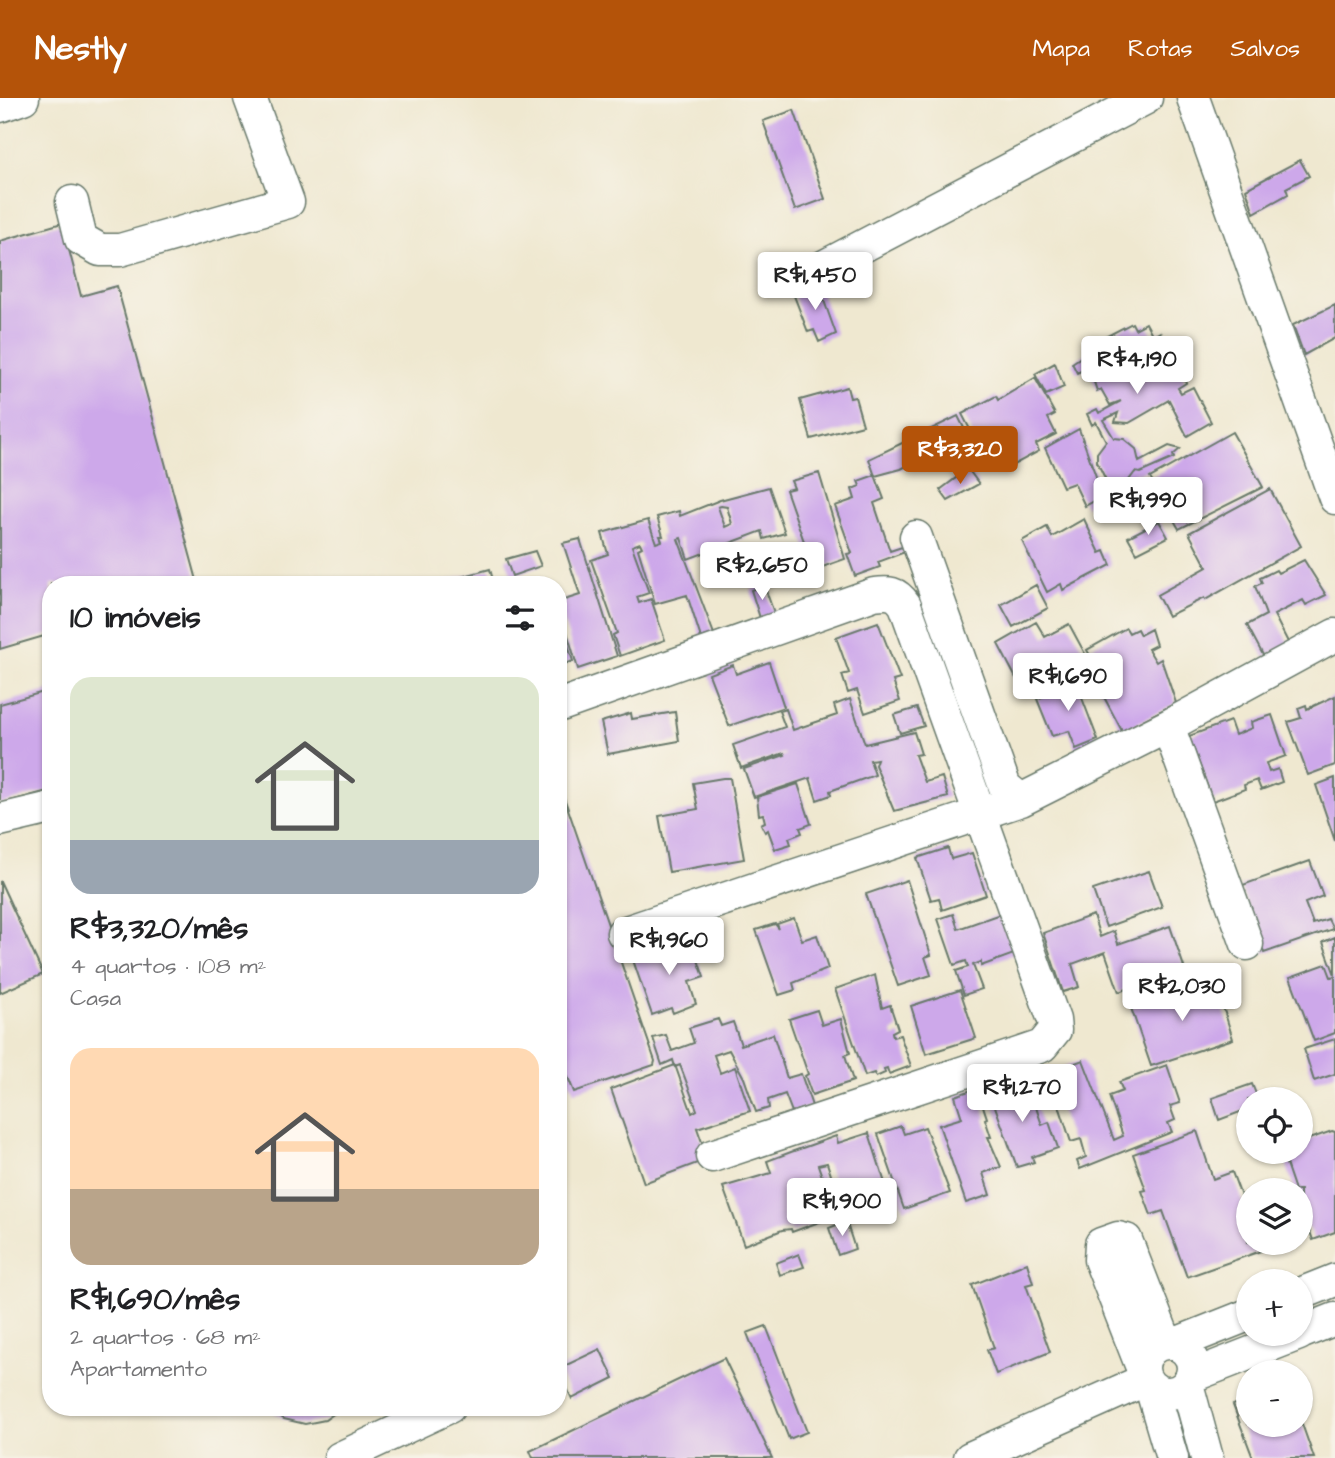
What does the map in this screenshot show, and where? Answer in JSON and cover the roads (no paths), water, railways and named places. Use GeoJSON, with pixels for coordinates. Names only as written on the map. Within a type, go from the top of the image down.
{"type":"FeatureCollection","features":[{"type":"Feature","properties":{"kind":"street"},"geometry":{"type":"LineString","coordinates":[[0,106],[23,98]]}},
{"type":"Feature","properties":{"kind":"street"},"geometry":{"type":"LineString","coordinates":[[72,202],[81,239],[100,250],[120,250],[288,202],[250,98]]}},
{"type":"Feature","properties":{"kind":"street"},"geometry":{"type":"LineString","coordinates":[[823,267],[1146,98]]}},
{"type":"Feature","properties":{"kind":"street"},"geometry":{"type":"LineString","coordinates":[[1193,98],[1335,498]]}},
{"type":"Feature","properties":{"kind":"street"},"geometry":{"type":"LineString","coordinates":[[916,537],[1005,787],[1021,800]]}},
{"type":"Feature","properties":{"kind":"street"},"geometry":{"type":"LineString","coordinates":[[567,703],[874,594],[891,592],[905,605],[1054,1020],[1055,1030],[1051,1040],[1042,1046],[712,1156]]}},
{"type":"Feature","properties":{"kind":"street"},"geometry":{"type":"LineString","coordinates":[[623,933],[981,816],[1021,800],[1168,726],[1335,635]]}},
{"type":"Feature","properties":{"kind":"street"},"geometry":{"type":"LineString","coordinates":[[1168,726],[1247,944]]}},
{"type":"Feature","properties":{"kind":"street"},"geometry":{"type":"LineString","coordinates":[[0,820],[42,810]]}},
{"type":"Feature","properties":{"kind":"street"},"geometry":{"type":"LineString","coordinates":[[1172,1458],[1146,1379],[1100,1260],[1101,1244],[1118,1238],[1126,1240],[1170,1344],[1190,1356],[1189,1380],[1207,1458]]}},
{"type":"Feature","properties":{"kind":"street"},"geometry":{"type":"LineString","coordinates":[[1313,1289],[1335,1280]]}},
{"type":"Feature","properties":{"kind":"street"},"geometry":{"type":"LineString","coordinates":[[1146,1379],[1148,1352],[1236,1319]]}},
{"type":"Feature","properties":{"kind":"street"},"geometry":{"type":"LineString","coordinates":[[1313,1328],[1335,1319]]}},
{"type":"Feature","properties":{"kind":"street"},"geometry":{"type":"LineString","coordinates":[[1146,1379],[1170,1393],[1189,1380],[1269,1346]]}},
{"type":"Feature","properties":{"kind":"street"},"geometry":{"type":"LineString","coordinates":[[970,1458],[1146,1379]]}},
{"type":"Feature","properties":{"kind":"street"},"geometry":{"type":"LineString","coordinates":[[340,1458],[430,1416]]}}]}
